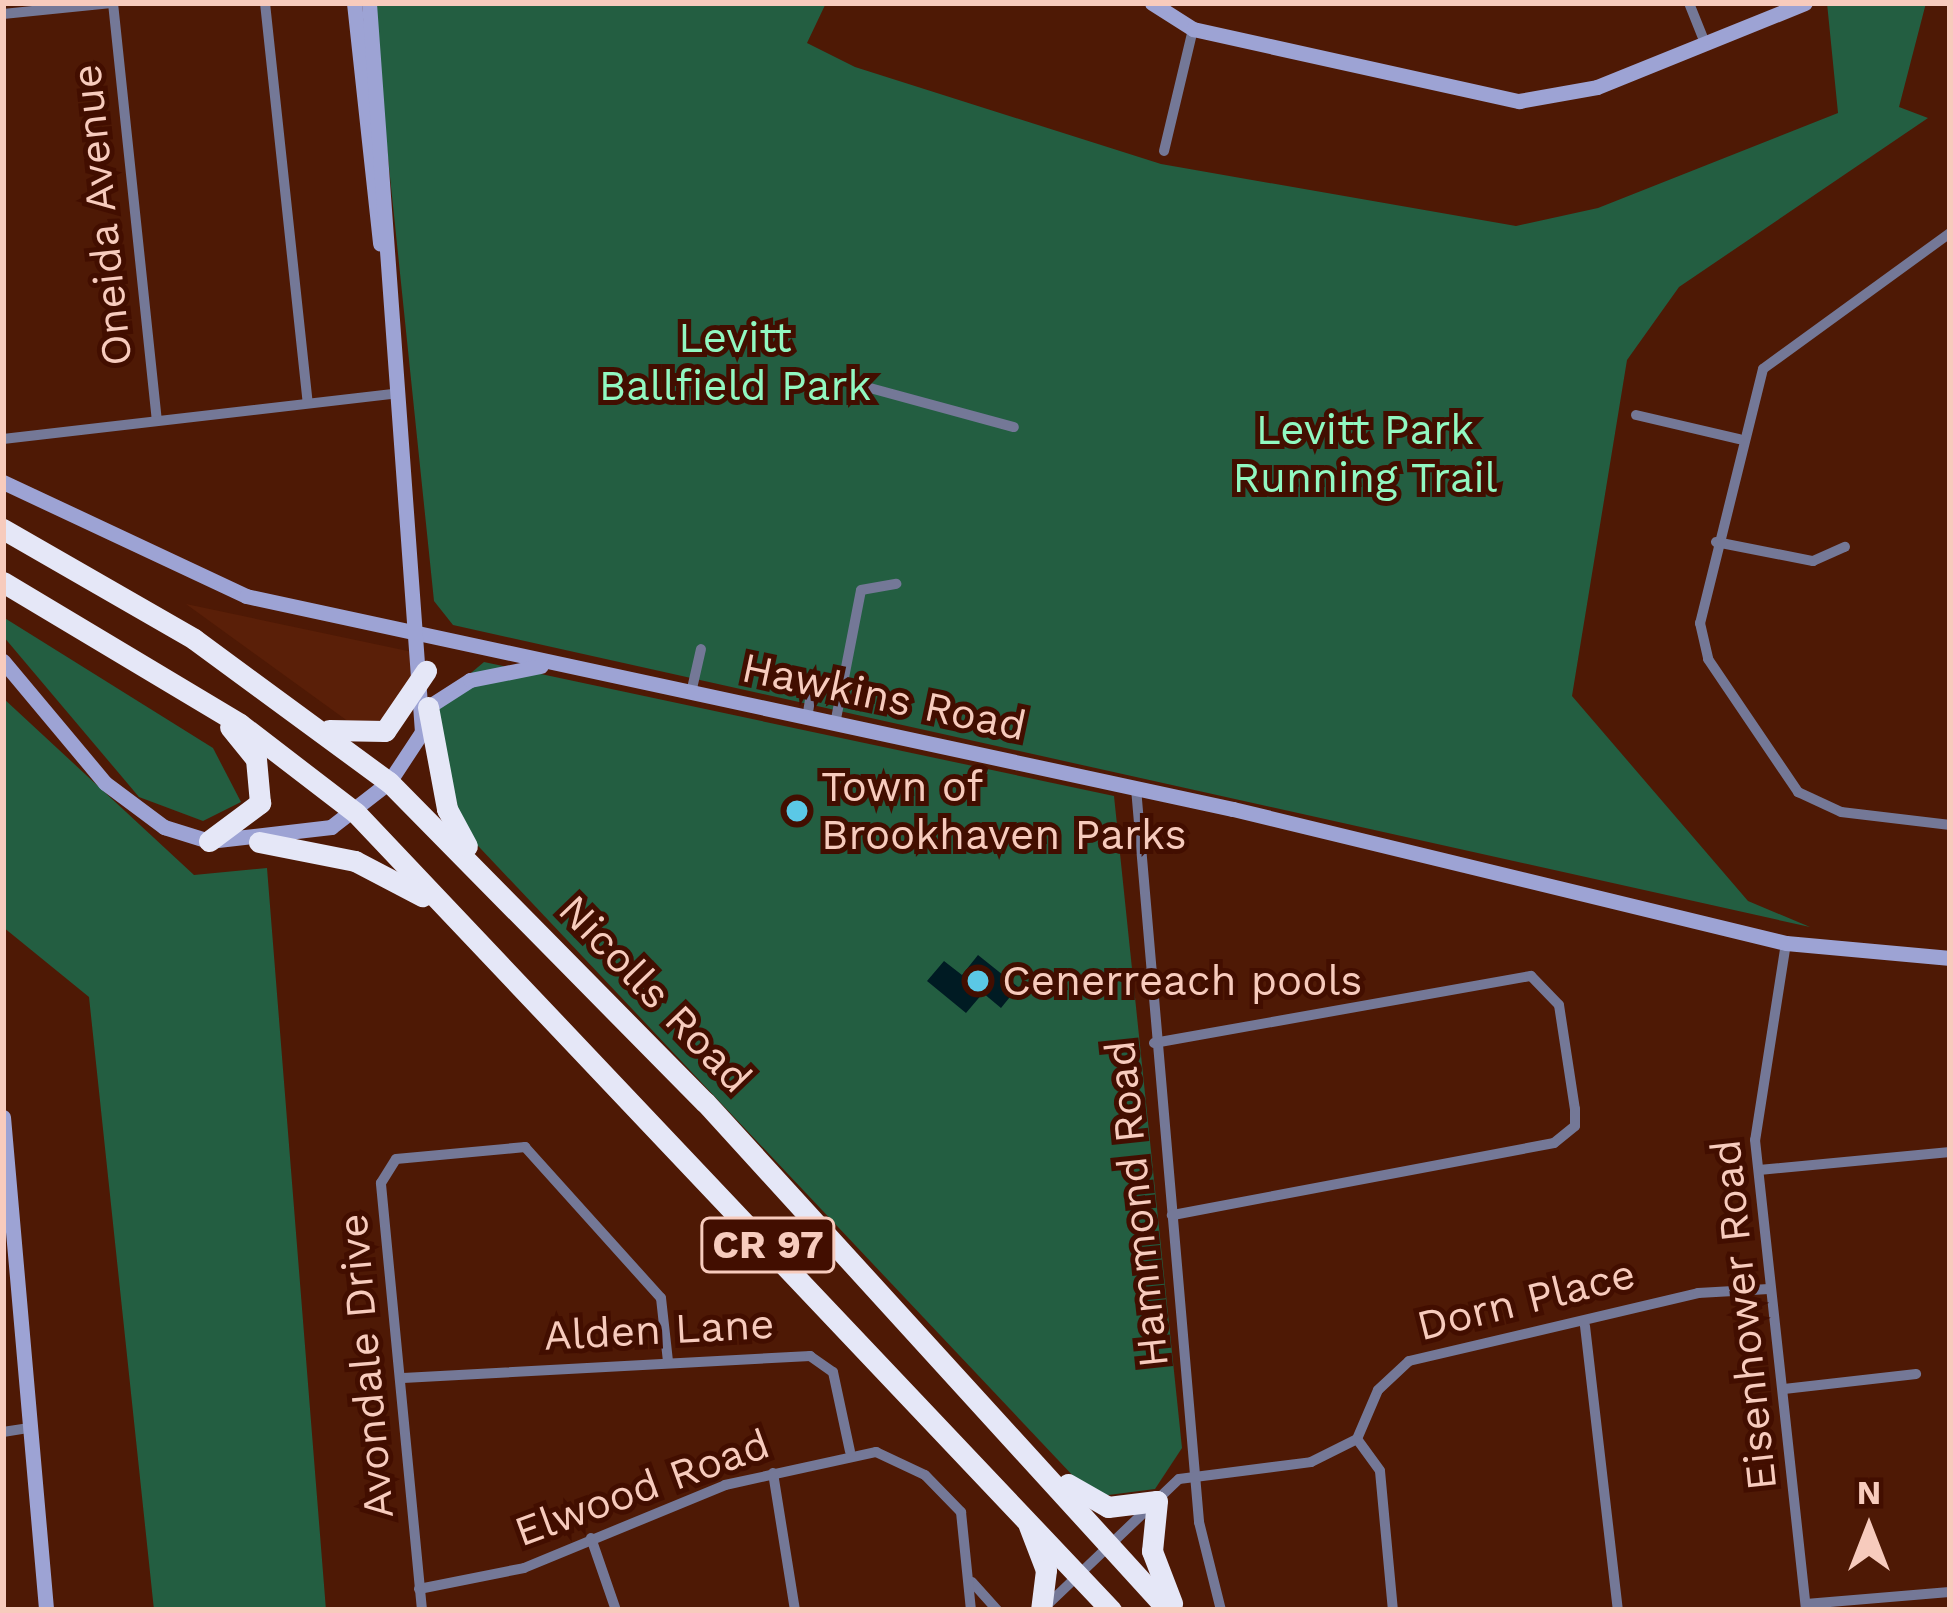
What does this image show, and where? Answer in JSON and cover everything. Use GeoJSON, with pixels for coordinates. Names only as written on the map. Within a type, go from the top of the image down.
{"type":"FeatureCollection","features":[{"type":"Feature","properties":{"kind":"highway","name":"Nicolls Road"},"geometry":{"type":"LineString","coordinates":[[3,529],[322,728],[389,782],[479,868],[1172,1610]]}},
{"type":"Feature","properties":{"kind":"highway","name":"CR 97"},"geometry":{"type":"LineString","coordinates":[[3,582],[214,709],[356,813],[1111,1610]]}},
{"type":"Feature","properties":{"kind":"highway"},"geometry":{"type":"LineString","coordinates":[[322,728],[385,731],[426,671]]}},
{"type":"Feature","properties":{"kind":"highway"},"geometry":{"type":"LineString","coordinates":[[428,707],[447,809],[479,868]]}},
{"type":"Feature","properties":{"kind":"highway"},"geometry":{"type":"LineString","coordinates":[[209,841],[252,819],[262,787],[256,759],[214,709]]}},
{"type":"Feature","properties":{"kind":"highway"},"geometry":{"type":"LineString","coordinates":[[259,842],[355,861],[454,917]]}},
{"type":"Feature","properties":{"kind":"highway"},"geometry":{"type":"LineString","coordinates":[[1025,1451],[1096,1504],[1157,1501],[1152,1551],[1172,1610]]}},
{"type":"Feature","properties":{"kind":"highway"},"geometry":{"type":"LineString","coordinates":[[1024,1514],[1046,1570],[1041,1610]]}},
{"type":"Feature","properties":{"kind":"street"},"geometry":{"type":"LineString","coordinates":[[3,14],[112,3]]}},
{"type":"Feature","properties":{"kind":"street","name":"Oneida Avenue"},"geometry":{"type":"LineString","coordinates":[[112,3],[157,421]]}},
{"type":"Feature","properties":{"kind":"street"},"geometry":{"type":"LineString","coordinates":[[265,3],[308,403]]}},
{"type":"Feature","properties":{"kind":"street"},"geometry":{"type":"LineString","coordinates":[[354,3],[393,330]]}},
{"type":"Feature","properties":{"kind":"street"},"geometry":{"type":"LineString","coordinates":[[3,661],[105,783],[164,827],[209,841],[259,842],[356,813],[389,782],[428,707],[368,3]]}},
{"type":"Feature","properties":{"kind":"street"},"geometry":{"type":"LineString","coordinates":[[1151,3],[1193,29],[1519,101],[1597,87],[1804,3]]}},
{"type":"Feature","properties":{"kind":"street"},"geometry":{"type":"LineString","coordinates":[[1689,3],[1706,44]]}},
{"type":"Feature","properties":{"kind":"street"},"geometry":{"type":"LineString","coordinates":[[1164,151],[1193,29]]}},
{"type":"Feature","properties":{"kind":"street"},"geometry":{"type":"LineString","coordinates":[[1949,235],[1780,351],[1752,390],[1716,542],[1703,644],[1781,778],[1841,812],[1950,825]]}},
{"type":"Feature","properties":{"kind":"street"},"geometry":{"type":"LineString","coordinates":[[870,388],[1015,427]]}},
{"type":"Feature","properties":{"kind":"street"},"geometry":{"type":"LineString","coordinates":[[3,439],[399,393]]}},
{"type":"Feature","properties":{"kind":"street"},"geometry":{"type":"LineString","coordinates":[[1636,415],[1739,440]]}},
{"type":"Feature","properties":{"kind":"street"},"geometry":{"type":"LineString","coordinates":[[3,467],[4,483]]}},
{"type":"Feature","properties":{"kind":"street","name":"Hawkins Road"},"geometry":{"type":"LineString","coordinates":[[4,483],[202,582],[424,636],[1136,788],[1786,943],[1950,958]]}},
{"type":"Feature","properties":{"kind":"street"},"geometry":{"type":"LineString","coordinates":[[1716,542],[1814,560],[1845,547]]}},
{"type":"Feature","properties":{"kind":"street"},"geometry":{"type":"LineString","coordinates":[[835,724],[861,590],[896,584]]}},
{"type":"Feature","properties":{"kind":"street"},"geometry":{"type":"LineString","coordinates":[[691,693],[701,649]]}},
{"type":"Feature","properties":{"kind":"street"},"geometry":{"type":"LineString","coordinates":[[428,707],[486,675],[558,665]]}},
{"type":"Feature","properties":{"kind":"street"},"geometry":{"type":"LineString","coordinates":[[807,718],[814,676]]}},
{"type":"Feature","properties":{"kind":"street","name":"Hammond Road"},"geometry":{"type":"LineString","coordinates":[[1136,788],[1154,1043],[1196,1476],[1208,1591],[1221,1610]]}},
{"type":"Feature","properties":{"kind":"street","name":"Eisenhower Road"},"geometry":{"type":"LineString","coordinates":[[1786,943],[1756,1120],[1769,1289],[1806,1607]]}},
{"type":"Feature","properties":{"kind":"street"},"geometry":{"type":"LineString","coordinates":[[1154,1043],[1531,976],[1559,1005],[1575,1108],[1575,1126],[1554,1143],[1172,1215]]}},
{"type":"Feature","properties":{"kind":"street"},"geometry":{"type":"LineString","coordinates":[[3,1117],[10,1244],[46,1610]]}},
{"type":"Feature","properties":{"kind":"street","name":"Avondale Drive"},"geometry":{"type":"LineString","coordinates":[[422,1610],[387,1168],[410,1153],[513,1144],[652,1285],[668,1361]]}},
{"type":"Feature","properties":{"kind":"street"},"geometry":{"type":"LineString","coordinates":[[1759,1170],[1950,1152]]}},
{"type":"Feature","properties":{"kind":"street","name":"Dorn Place"},"geometry":{"type":"LineString","coordinates":[[1357,1439],[1378,1390],[1409,1360],[1585,1326],[1698,1293],[1769,1289]]}},
{"type":"Feature","properties":{"kind":"street"},"geometry":{"type":"LineString","coordinates":[[1585,1326],[1618,1610]]}},
{"type":"Feature","properties":{"kind":"street","name":"Alden Lane"},"geometry":{"type":"LineString","coordinates":[[403,1378],[809,1356],[833,1372],[850,1451]]}},
{"type":"Feature","properties":{"kind":"street"},"geometry":{"type":"LineString","coordinates":[[1784,1389],[1916,1374]]}},
{"type":"Feature","properties":{"kind":"street"},"geometry":{"type":"LineString","coordinates":[[3,1432],[28,1428]]}},
{"type":"Feature","properties":{"kind":"street"},"geometry":{"type":"LineString","coordinates":[[1041,1610],[1157,1501],[1196,1476],[1311,1462],[1357,1439],[1381,1471],[1393,1610]]}},
{"type":"Feature","properties":{"kind":"street","name":"Elwood Road"},"geometry":{"type":"LineString","coordinates":[[419,1589],[496,1576],[773,1473],[850,1451],[902,1459],[948,1492],[968,1538],[970,1580]]}},
{"type":"Feature","properties":{"kind":"street"},"geometry":{"type":"LineString","coordinates":[[773,1473],[795,1610]]}},
{"type":"Feature","properties":{"kind":"street"},"geometry":{"type":"LineString","coordinates":[[591,1538],[616,1610]]}},
{"type":"Feature","properties":{"kind":"street"},"geometry":{"type":"LineString","coordinates":[[970,1580],[971,1610]]}},
{"type":"Feature","properties":{"kind":"street"},"geometry":{"type":"LineString","coordinates":[[970,1580],[997,1610]]}},
{"type":"Feature","properties":{"kind":"street"},"geometry":{"type":"LineString","coordinates":[[1806,1607],[1950,1592]]}},
{"type":"Feature","properties":{"kind":"shaded area"},"geometry":{"type":"Polygon","coordinates":[[[186,604],[422,654],[423,672],[367,735],[186,604]]]}},
{"type":"Feature","properties":{"kind":"green space"},"geometry":{"type":"Polygon","coordinates":[[[372,3],[826,3],[807,43],[855,67],[1161,164],[1516,226],[1598,208],[1838,113],[1827,3],[1926,3],[1899,107],[1928,118],[1679,287],[1627,360],[1572,696],[1748,901],[1810,927],[453,625],[434,601],[372,3]]]}},
{"type":"Feature","properties":{"kind":"green space"},"geometry":{"type":"Polygon","coordinates":[[[3,617],[213,748],[241,802],[203,821],[139,797],[3,636],[3,617]]]}},
{"type":"Feature","properties":{"kind":"green space"},"geometry":{"type":"Polygon","coordinates":[[[484,662],[1114,796],[1182,1448],[1155,1489],[1093,1497],[464,831],[437,727],[440,699],[484,662]]]}},
{"type":"Feature","properties":{"kind":"green space"},"geometry":{"type":"Polygon","coordinates":[[[3,698],[194,875],[267,868],[326,1610],[154,1610],[89,997],[3,927],[3,698]]]}},
{"type":"Feature","properties":{"kind":"water"},"geometry":{"type":"Polygon","coordinates":[[[978,955],[1018,987],[1001,1008],[983,993],[966,1013],[927,981],[944,961],[962,975],[978,955]]]}},
{"type":"Feature","properties":{"kind":"place","name":"Town of Brookhaven Parks"},"geometry":{"type":"Point","coordinates":[797,811]}},
{"type":"Feature","properties":{"kind":"place","name":"Cenerreach pools"},"geometry":{"type":"Point","coordinates":[978,981]}},
{"type":"Feature","properties":{"kind":"park label","name":"Levitt Ballfield Park"},"geometry":{"type":"Point","coordinates":[735,362]}},
{"type":"Feature","properties":{"kind":"park label","name":"Levitt Park Running Trail"},"geometry":{"type":"Point","coordinates":[1365,454]}}]}
